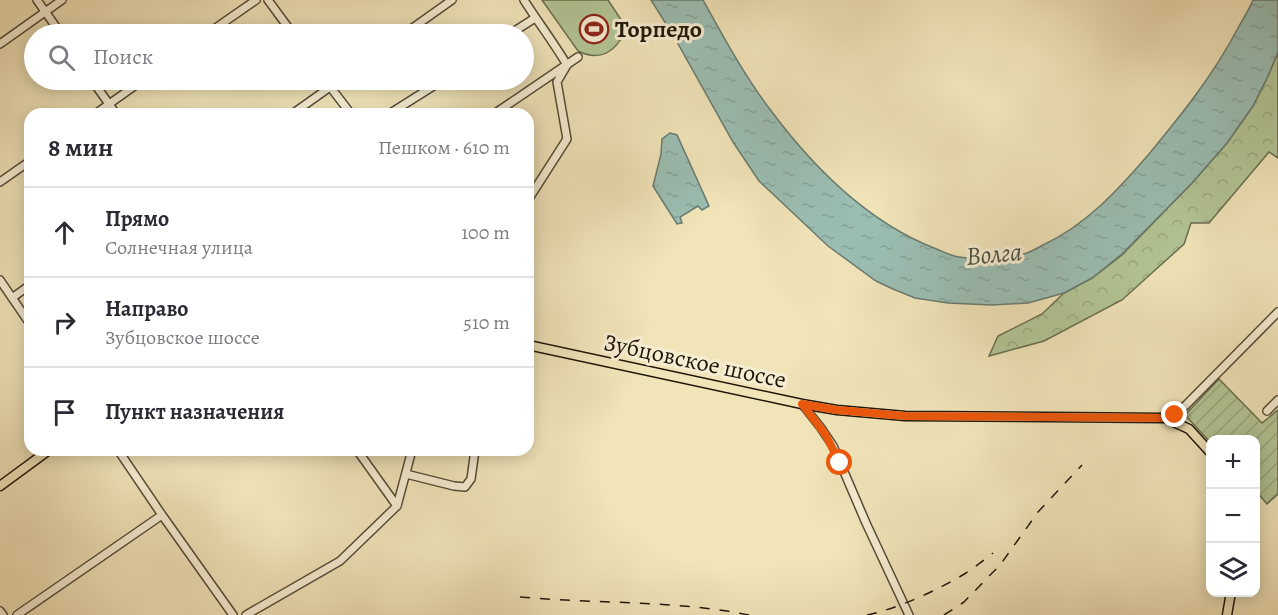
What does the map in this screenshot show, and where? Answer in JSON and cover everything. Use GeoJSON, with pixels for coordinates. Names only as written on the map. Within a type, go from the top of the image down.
{"type":"FeatureCollection","features":[{"type":"Feature","properties":{"kind":"main road","name":"Зубцовское шоссе"},"geometry":{"type":"LineString","coordinates":[[534,346],[837,410],[905,416],[1165,418]]}},
{"type":"Feature","properties":{"kind":"main road"},"geometry":{"type":"LineString","coordinates":[[1165,418],[1189,429],[1206,448]]}},
{"type":"Feature","properties":{"kind":"main road"},"geometry":{"type":"LineString","coordinates":[[0,486],[41,456]]}},
{"type":"Feature","properties":{"kind":"main road"},"geometry":{"type":"LineString","coordinates":[[1227,615],[1230,597]]}},
{"type":"Feature","properties":{"kind":"street"},"geometry":{"type":"LineString","coordinates":[[37,0],[54,24]]}},
{"type":"Feature","properties":{"kind":"street"},"geometry":{"type":"LineString","coordinates":[[28,24],[62,0]]}},
{"type":"Feature","properties":{"kind":"street"},"geometry":{"type":"LineString","coordinates":[[221,24],[256,0]]}},
{"type":"Feature","properties":{"kind":"street"},"geometry":{"type":"LineString","coordinates":[[268,0],[286,24]]}},
{"type":"Feature","properties":{"kind":"street"},"geometry":{"type":"LineString","coordinates":[[418,24],[452,0]]}},
{"type":"Feature","properties":{"kind":"street"},"geometry":{"type":"LineString","coordinates":[[524,0],[567,65]]}},
{"type":"Feature","properties":{"kind":"street"},"geometry":{"type":"LineString","coordinates":[[526,24],[535,18]]}},
{"type":"Feature","properties":{"kind":"street"},"geometry":{"type":"LineString","coordinates":[[0,44],[24,27]]}},
{"type":"Feature","properties":{"kind":"street"},"geometry":{"type":"LineString","coordinates":[[534,87],[578,57]]}},
{"type":"Feature","properties":{"kind":"street"},"geometry":{"type":"LineString","coordinates":[[534,191],[567,139],[557,82],[567,65]]}},
{"type":"Feature","properties":{"kind":"street"},"geometry":{"type":"LineString","coordinates":[[99,90],[112,108]]}},
{"type":"Feature","properties":{"kind":"street"},"geometry":{"type":"LineString","coordinates":[[103,108],[129,90]]}},
{"type":"Feature","properties":{"kind":"street"},"geometry":{"type":"LineString","coordinates":[[300,108],[326,90]]}},
{"type":"Feature","properties":{"kind":"street"},"geometry":{"type":"LineString","coordinates":[[332,90],[346,108]]}},
{"type":"Feature","properties":{"kind":"street"},"geometry":{"type":"LineString","coordinates":[[399,108],[427,90]]}},
{"type":"Feature","properties":{"kind":"street"},"geometry":{"type":"LineString","coordinates":[[503,108],[530,90]]}},
{"type":"Feature","properties":{"kind":"street"},"geometry":{"type":"LineString","coordinates":[[0,182],[24,164]]}},
{"type":"Feature","properties":{"kind":"street"},"geometry":{"type":"LineString","coordinates":[[0,280],[24,315]]}},
{"type":"Feature","properties":{"kind":"street"},"geometry":{"type":"LineString","coordinates":[[12,298],[24,289]]}},
{"type":"Feature","properties":{"kind":"street"},"geometry":{"type":"LineString","coordinates":[[1165,418],[1175,415],[1186,405],[1278,312]]}},
{"type":"Feature","properties":{"kind":"street"},"geometry":{"type":"LineString","coordinates":[[1267,411],[1278,400]]}},
{"type":"Feature","properties":{"kind":"street"},"geometry":{"type":"LineString","coordinates":[[802,404],[833,446],[909,615]]}},
{"type":"Feature","properties":{"kind":"street"},"geometry":{"type":"LineString","coordinates":[[122,456],[233,615]]}},
{"type":"Feature","properties":{"kind":"street"},"geometry":{"type":"LineString","coordinates":[[361,456],[397,506]]}},
{"type":"Feature","properties":{"kind":"street"},"geometry":{"type":"LineString","coordinates":[[246,615],[340,561],[397,506],[410,456]]}},
{"type":"Feature","properties":{"kind":"street"},"geometry":{"type":"LineString","coordinates":[[406,474],[465,487],[471,479],[474,456]]}},
{"type":"Feature","properties":{"kind":"street"},"geometry":{"type":"LineString","coordinates":[[17,615],[162,515]]}},
{"type":"Feature","properties":{"kind":"street"},"geometry":{"type":"LineString","coordinates":[[0,611],[3,615]]}},
{"type":"Feature","properties":{"kind":"green space","name":"Торпедо"},"geometry":{"type":"Polygon","coordinates":[[[542,0],[608,0],[622,21],[625,32],[617,45],[606,53],[593,55],[578,51],[542,0]]]}},
{"type":"Feature","properties":{"kind":"green space"},"geometry":{"type":"Polygon","coordinates":[[[1278,52],[1278,158],[1269,152],[1209,223],[1191,223],[1184,244],[1122,300],[1044,341],[989,356],[998,336],[1042,314],[1064,293],[1092,278],[1122,255],[1192,183],[1227,143],[1253,106],[1278,52]]]}},
{"type":"Feature","properties":{"kind":"green space"},"geometry":{"type":"Polygon","coordinates":[[[1219,379],[1262,423],[1278,410],[1278,494],[1267,504],[1260,496],[1260,435],[1206,435],[1206,438],[1185,415],[1219,379]]]}},
{"type":"Feature","properties":{"kind":"water"},"geometry":{"type":"Polygon","coordinates":[[[651,0],[703,0],[762,99],[788,133],[824,173],[887,224],[953,256],[976,259],[1010,257],[1027,253],[1059,237],[1100,206],[1149,154],[1197,93],[1229,45],[1253,0],[1278,0],[1278,52],[1253,106],[1227,143],[1192,183],[1122,254],[1092,278],[1064,293],[1028,303],[991,305],[948,303],[915,298],[876,281],[828,246],[759,181],[733,142],[651,0]]]}},
{"type":"Feature","properties":{"kind":"water"},"geometry":{"type":"Polygon","coordinates":[[[670,133],[677,135],[709,206],[702,210],[698,206],[680,217],[682,223],[677,224],[653,186],[661,154],[662,139],[670,133]]]}},
{"type":"Feature","properties":{"kind":"railway"},"geometry":{"type":"LineString","coordinates":[[944,615],[964,602],[1000,565],[1038,512],[1082,465]]}},
{"type":"Feature","properties":{"kind":"railway"},"geometry":{"type":"LineString","coordinates":[[867,615],[931,592],[966,573],[993,553]]}},
{"type":"Feature","properties":{"kind":"railway"},"geometry":{"type":"LineString","coordinates":[[520,597],[692,607],[749,615]]}},
{"type":"Feature","properties":{"kind":"place","name":"Торпедо"},"geometry":{"type":"Point","coordinates":[594,29]}},
{"type":"Feature","properties":{"kind":"route"},"geometry":{"type":"LineString","coordinates":[[840,463],[833,446],[802,404],[837,410],[905,416],[1165,418],[1175,415]]}},
{"type":"Feature","properties":{"kind":"water label","name":"Волга"},"geometry":{"type":"Point","coordinates":[994,254]}}]}
